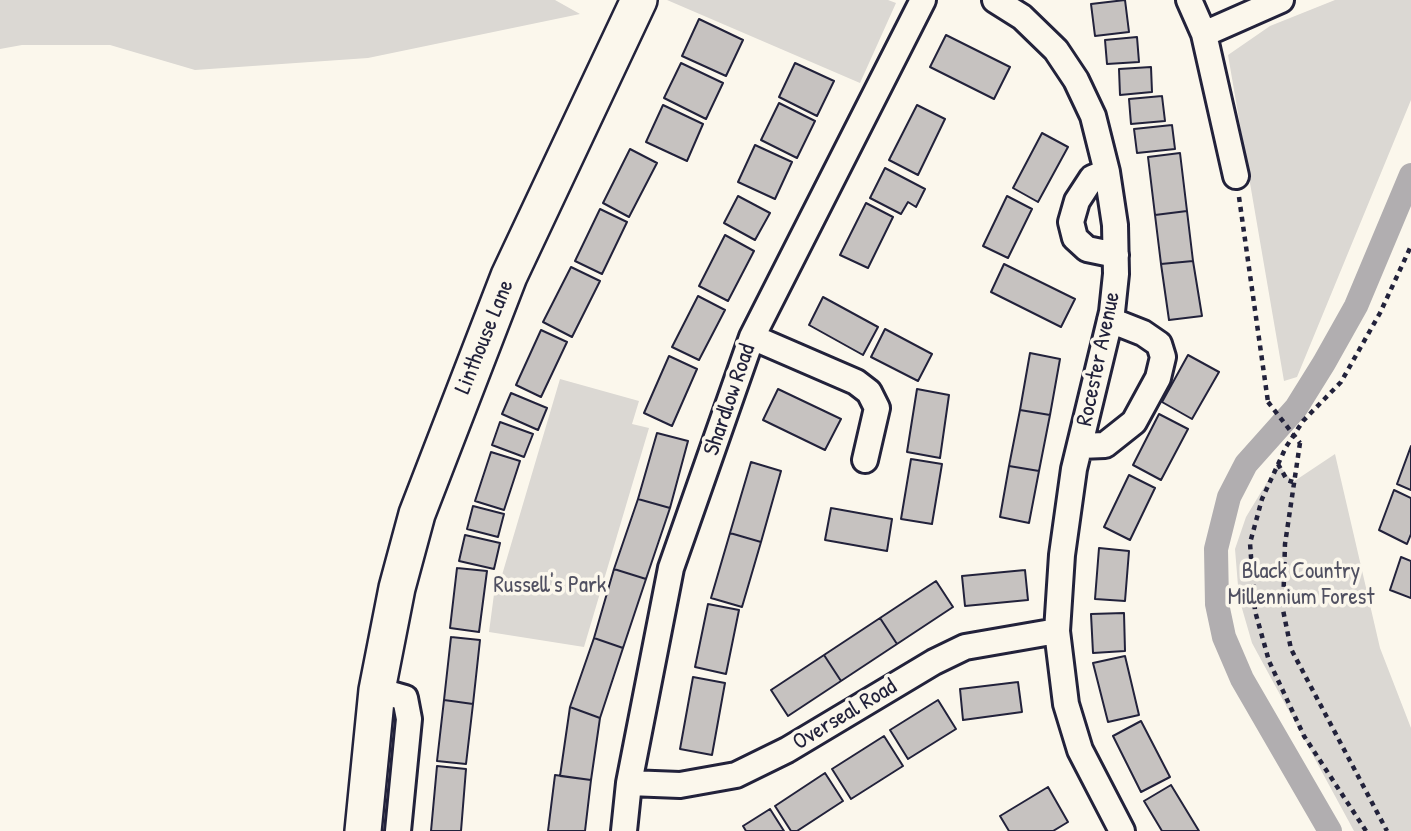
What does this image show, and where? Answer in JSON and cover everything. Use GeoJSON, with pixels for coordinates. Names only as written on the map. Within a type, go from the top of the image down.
{"type":"FeatureCollection","features":[{"type":"Feature","properties":{"kind":"street","name":"Shardlow Road"},"geometry":{"type":"LineString","coordinates":[[624,831],[629,783],[671,568],[752,337],[923,0]]}},
{"type":"Feature","properties":{"kind":"street","name":"Rocester Avenue"},"geometry":{"type":"LineString","coordinates":[[995,0],[1022,17],[1056,50],[1076,80],[1093,116],[1107,172],[1115,225],[1116,274],[1110,320],[1080,446],[1062,555],[1057,631],[1066,704],[1080,750],[1122,831]]}},
{"type":"Feature","properties":{"kind":"street"},"geometry":{"type":"LineString","coordinates":[[1189,0],[1204,34],[1236,176]]}},
{"type":"Feature","properties":{"kind":"street"},"geometry":{"type":"LineString","coordinates":[[1204,34],[1281,0]]}},
{"type":"Feature","properties":{"kind":"street","name":"Linthouse Lane"},"geometry":{"type":"LineString","coordinates":[[363,831],[377,690],[397,588],[417,514],[509,276],[628,4]]}},
{"type":"Feature","properties":{"kind":"street"},"geometry":{"type":"LineString","coordinates":[[1107,172],[1092,178],[1077,201],[1071,222],[1075,238],[1087,249],[1116,255]]}},
{"type":"Feature","properties":{"kind":"street"},"geometry":{"type":"LineString","coordinates":[[1080,446],[1105,445],[1134,422],[1158,379],[1163,357],[1159,344],[1143,333],[1110,320]]}},
{"type":"Feature","properties":{"kind":"street"},"geometry":{"type":"LineString","coordinates":[[752,337],[856,382],[869,392],[877,408],[865,460]]}},
{"type":"Feature","properties":{"kind":"street","name":"Overseal Road"},"geometry":{"type":"LineString","coordinates":[[629,783],[680,785],[736,775],[787,750],[934,662],[965,647],[1057,631]]}},
{"type":"Feature","properties":{"kind":"street"},"geometry":{"type":"LineString","coordinates":[[377,690],[405,698],[409,719],[398,831]]}},
{"type":"Feature","properties":{"kind":"path"},"geometry":{"type":"LineString","coordinates":[[1236,176],[1268,402],[1300,443],[1285,544],[1283,610],[1292,649],[1387,831]]}},
{"type":"Feature","properties":{"kind":"path"},"geometry":{"type":"LineString","coordinates":[[1366,831],[1304,736],[1269,661],[1255,611],[1250,543],[1262,499],[1278,464],[1303,421],[1341,382],[1380,313],[1411,246]]}},
{"type":"Feature","properties":{"kind":"path"},"geometry":{"type":"LineString","coordinates":[[1278,464],[1287,480],[1293,482]]}},
{"type":"Feature","properties":{"kind":"green space"},"geometry":{"type":"Polygon","coordinates":[[[0,0],[555,0],[580,14],[368,58],[195,70],[110,45],[22,45],[0,49],[0,0]]]}},
{"type":"Feature","properties":{"kind":"green space"},"geometry":{"type":"Polygon","coordinates":[[[667,0],[888,0],[896,3],[860,83],[667,0]]]}},
{"type":"Feature","properties":{"kind":"green space"},"geometry":{"type":"Polygon","coordinates":[[[1335,0],[1411,0],[1411,100],[1297,377],[1284,381],[1228,55],[1270,26],[1335,0]]]}},
{"type":"Feature","properties":{"kind":"green space","name":"Russell's Park"},"geometry":{"type":"Polygon","coordinates":[[[560,379],[639,401],[632,424],[649,428],[584,647],[489,632],[496,579],[502,575],[560,379]]]}},
{"type":"Feature","properties":{"kind":"green space","name":"Black Country Millennium Forest"},"geometry":{"type":"Polygon","coordinates":[[[1335,454],[1380,648],[1411,728],[1411,831],[1354,831],[1252,643],[1239,598],[1235,549],[1246,517],[1278,464],[1293,482],[1335,454]]]}},
{"type":"Feature","properties":{"kind":"building"},"geometry":{"type":"Polygon","coordinates":[[[1125,0],[1129,32],[1095,36],[1091,4],[1125,0]]]}},
{"type":"Feature","properties":{"kind":"building"},"geometry":{"type":"Polygon","coordinates":[[[699,19],[743,40],[726,76],[682,56],[699,19]]]}},
{"type":"Feature","properties":{"kind":"building"},"geometry":{"type":"Polygon","coordinates":[[[946,35],[1010,67],[994,99],[930,67],[946,35]]]}},
{"type":"Feature","properties":{"kind":"building"},"geometry":{"type":"Polygon","coordinates":[[[1137,37],[1139,62],[1107,64],[1105,40],[1137,37]]]}},
{"type":"Feature","properties":{"kind":"building"},"geometry":{"type":"Polygon","coordinates":[[[681,63],[723,83],[706,119],[664,98],[681,63]]]}},
{"type":"Feature","properties":{"kind":"building"},"geometry":{"type":"Polygon","coordinates":[[[795,63],[834,81],[817,116],[779,97],[795,63]]]}},
{"type":"Feature","properties":{"kind":"building"},"geometry":{"type":"Polygon","coordinates":[[[1151,67],[1152,92],[1120,95],[1119,69],[1151,67]]]}},
{"type":"Feature","properties":{"kind":"building"},"geometry":{"type":"Polygon","coordinates":[[[1162,96],[1165,121],[1131,124],[1129,99],[1162,96]]]}},
{"type":"Feature","properties":{"kind":"building"},"geometry":{"type":"Polygon","coordinates":[[[779,103],[815,121],[797,158],[761,140],[779,103]]]}},
{"type":"Feature","properties":{"kind":"building"},"geometry":{"type":"Polygon","coordinates":[[[663,105],[703,124],[687,161],[646,142],[663,105]]]}},
{"type":"Feature","properties":{"kind":"building"},"geometry":{"type":"Polygon","coordinates":[[[917,105],[945,119],[918,175],[889,160],[917,105]]]}},
{"type":"Feature","properties":{"kind":"building"},"geometry":{"type":"Polygon","coordinates":[[[1172,125],[1175,149],[1137,153],[1134,129],[1172,125]]]}},
{"type":"Feature","properties":{"kind":"building"},"geometry":{"type":"Polygon","coordinates":[[[1042,133],[1068,147],[1038,202],[1013,188],[1042,133]]]}},
{"type":"Feature","properties":{"kind":"building"},"geometry":{"type":"Polygon","coordinates":[[[755,145],[792,162],[775,199],[738,182],[755,145]]]}},
{"type":"Feature","properties":{"kind":"building"},"geometry":{"type":"Polygon","coordinates":[[[630,149],[657,163],[629,217],[603,203],[630,149]]]}},
{"type":"Feature","properties":{"kind":"building"},"geometry":{"type":"Polygon","coordinates":[[[1180,153],[1187,211],[1155,215],[1148,157],[1180,153]]]}},
{"type":"Feature","properties":{"kind":"building"},"geometry":{"type":"Polygon","coordinates":[[[885,168],[925,189],[916,207],[908,202],[901,214],[870,198],[885,168]]]}},
{"type":"Feature","properties":{"kind":"building"},"geometry":{"type":"Polygon","coordinates":[[[738,196],[770,213],[755,240],[724,223],[738,196]]]}},
{"type":"Feature","properties":{"kind":"building"},"geometry":{"type":"Polygon","coordinates":[[[1007,196],[1032,209],[1008,258],[983,246],[1007,196]]]}},
{"type":"Feature","properties":{"kind":"building"},"geometry":{"type":"Polygon","coordinates":[[[866,203],[893,217],[868,268],[840,255],[866,203]]]}},
{"type":"Feature","properties":{"kind":"building"},"geometry":{"type":"Polygon","coordinates":[[[600,209],[627,222],[602,274],[575,261],[600,209]]]}},
{"type":"Feature","properties":{"kind":"building"},"geometry":{"type":"Polygon","coordinates":[[[1187,211],[1193,261],[1161,264],[1155,215],[1187,211]]]}},
{"type":"Feature","properties":{"kind":"building"},"geometry":{"type":"Polygon","coordinates":[[[725,235],[754,251],[728,301],[699,286],[725,235]]]}},
{"type":"Feature","properties":{"kind":"building"},"geometry":{"type":"Polygon","coordinates":[[[1193,261],[1202,316],[1169,320],[1161,264],[1193,261]]]}},
{"type":"Feature","properties":{"kind":"building"},"geometry":{"type":"Polygon","coordinates":[[[1004,264],[1075,299],[1061,327],[991,292],[1004,264]]]}},
{"type":"Feature","properties":{"kind":"building"},"geometry":{"type":"Polygon","coordinates":[[[571,267],[600,281],[572,337],[543,322],[571,267]]]}},
{"type":"Feature","properties":{"kind":"building"},"geometry":{"type":"Polygon","coordinates":[[[698,296],[725,310],[699,360],[672,347],[698,296]]]}},
{"type":"Feature","properties":{"kind":"building"},"geometry":{"type":"Polygon","coordinates":[[[823,297],[878,327],[863,355],[809,325],[823,297]]]}},
{"type":"Feature","properties":{"kind":"building"},"geometry":{"type":"Polygon","coordinates":[[[885,329],[932,354],[918,381],[871,357],[885,329]]]}},
{"type":"Feature","properties":{"kind":"building"},"geometry":{"type":"Polygon","coordinates":[[[541,330],[567,342],[541,397],[516,385],[541,330]]]}},
{"type":"Feature","properties":{"kind":"building"},"geometry":{"type":"Polygon","coordinates":[[[1030,353],[1060,359],[1050,415],[1020,410],[1030,353]]]}},
{"type":"Feature","properties":{"kind":"building"},"geometry":{"type":"Polygon","coordinates":[[[1188,355],[1219,372],[1192,419],[1162,402],[1188,355]]]}},
{"type":"Feature","properties":{"kind":"building"},"geometry":{"type":"Polygon","coordinates":[[[669,356],[697,369],[672,426],[644,413],[669,356]]]}},
{"type":"Feature","properties":{"kind":"building"},"geometry":{"type":"Polygon","coordinates":[[[778,389],[841,419],[825,450],[763,420],[778,389]]]}},
{"type":"Feature","properties":{"kind":"building"},"geometry":{"type":"Polygon","coordinates":[[[917,389],[949,395],[940,458],[907,452],[917,389]]]}},
{"type":"Feature","properties":{"kind":"building"},"geometry":{"type":"Polygon","coordinates":[[[511,393],[547,408],[538,430],[502,414],[511,393]]]}},
{"type":"Feature","properties":{"kind":"building"},"geometry":{"type":"Polygon","coordinates":[[[1020,410],[1050,415],[1039,471],[1009,466],[1020,410]]]}},
{"type":"Feature","properties":{"kind":"building"},"geometry":{"type":"Polygon","coordinates":[[[1159,414],[1188,429],[1161,480],[1133,465],[1159,414]]]}},
{"type":"Feature","properties":{"kind":"building"},"geometry":{"type":"Polygon","coordinates":[[[500,422],[533,434],[524,457],[492,445],[500,422]]]}},
{"type":"Feature","properties":{"kind":"building"},"geometry":{"type":"Polygon","coordinates":[[[657,433],[688,441],[670,508],[638,499],[657,433]]]}},
{"type":"Feature","properties":{"kind":"building"},"geometry":{"type":"Polygon","coordinates":[[[1411,446],[1411,490],[1397,484],[1411,446]]]}},
{"type":"Feature","properties":{"kind":"building"},"geometry":{"type":"Polygon","coordinates":[[[491,452],[520,461],[504,510],[475,501],[491,452]]]}},
{"type":"Feature","properties":{"kind":"building"},"geometry":{"type":"Polygon","coordinates":[[[911,459],[942,464],[932,524],[901,519],[911,459]]]}},
{"type":"Feature","properties":{"kind":"building"},"geometry":{"type":"Polygon","coordinates":[[[751,462],[781,471],[761,542],[730,533],[751,462]]]}},
{"type":"Feature","properties":{"kind":"building"},"geometry":{"type":"Polygon","coordinates":[[[1009,466],[1039,471],[1029,523],[1000,517],[1009,466]]]}},
{"type":"Feature","properties":{"kind":"building"},"geometry":{"type":"Polygon","coordinates":[[[1129,475],[1155,488],[1130,540],[1104,527],[1129,475]]]}},
{"type":"Feature","properties":{"kind":"building"},"geometry":{"type":"Polygon","coordinates":[[[1394,490],[1411,498],[1411,534],[1407,544],[1379,530],[1394,490]]]}},
{"type":"Feature","properties":{"kind":"building"},"geometry":{"type":"Polygon","coordinates":[[[638,499],[670,508],[646,579],[614,569],[638,499]]]}},
{"type":"Feature","properties":{"kind":"building"},"geometry":{"type":"Polygon","coordinates":[[[473,506],[504,514],[498,537],[467,529],[473,506]]]}},
{"type":"Feature","properties":{"kind":"building"},"geometry":{"type":"Polygon","coordinates":[[[831,508],[892,519],[887,551],[825,540],[831,508]]]}},
{"type":"Feature","properties":{"kind":"building"},"geometry":{"type":"Polygon","coordinates":[[[730,533],[761,542],[742,607],[711,598],[730,533]]]}},
{"type":"Feature","properties":{"kind":"building"},"geometry":{"type":"Polygon","coordinates":[[[465,535],[500,543],[494,569],[459,561],[465,535]]]}},
{"type":"Feature","properties":{"kind":"building"},"geometry":{"type":"Polygon","coordinates":[[[1099,548],[1129,551],[1125,601],[1095,599],[1099,548]]]}},
{"type":"Feature","properties":{"kind":"building"},"geometry":{"type":"Polygon","coordinates":[[[1401,557],[1411,561],[1411,598],[1390,590],[1401,557]]]}},
{"type":"Feature","properties":{"kind":"building"},"geometry":{"type":"Polygon","coordinates":[[[457,568],[487,571],[479,632],[450,628],[457,568]]]}},
{"type":"Feature","properties":{"kind":"building"},"geometry":{"type":"Polygon","coordinates":[[[614,569],[646,579],[623,648],[594,638],[614,569]]]}},
{"type":"Feature","properties":{"kind":"building"},"geometry":{"type":"Polygon","coordinates":[[[1025,570],[1028,600],[965,606],[962,576],[1025,570]]]}},
{"type":"Feature","properties":{"kind":"building"},"geometry":{"type":"Polygon","coordinates":[[[936,581],[953,607],[897,644],[880,618],[936,581]]]}},
{"type":"Feature","properties":{"kind":"building"},"geometry":{"type":"Polygon","coordinates":[[[708,604],[739,610],[726,674],[695,667],[708,604]]]}},
{"type":"Feature","properties":{"kind":"building"},"geometry":{"type":"Polygon","coordinates":[[[1124,613],[1125,651],[1093,653],[1091,614],[1124,613]]]}},
{"type":"Feature","properties":{"kind":"building"},"geometry":{"type":"Polygon","coordinates":[[[880,618],[897,644],[841,681],[824,655],[880,618]]]}},
{"type":"Feature","properties":{"kind":"building"},"geometry":{"type":"Polygon","coordinates":[[[451,637],[480,640],[473,704],[444,700],[451,637]]]}},
{"type":"Feature","properties":{"kind":"building"},"geometry":{"type":"Polygon","coordinates":[[[594,638],[623,648],[600,718],[570,707],[594,638]]]}},
{"type":"Feature","properties":{"kind":"building"},"geometry":{"type":"Polygon","coordinates":[[[824,655],[841,681],[788,716],[771,690],[824,655]]]}},
{"type":"Feature","properties":{"kind":"building"},"geometry":{"type":"Polygon","coordinates":[[[1125,656],[1139,715],[1108,722],[1093,663],[1125,656]]]}},
{"type":"Feature","properties":{"kind":"building"},"geometry":{"type":"Polygon","coordinates":[[[693,677],[725,683],[712,755],[680,749],[693,677]]]}},
{"type":"Feature","properties":{"kind":"building"},"geometry":{"type":"Polygon","coordinates":[[[1018,682],[1022,712],[963,720],[960,689],[1018,682]]]}},
{"type":"Feature","properties":{"kind":"building"},"geometry":{"type":"Polygon","coordinates":[[[444,700],[473,704],[466,764],[437,761],[444,700]]]}},
{"type":"Feature","properties":{"kind":"building"},"geometry":{"type":"Polygon","coordinates":[[[938,700],[956,729],[908,759],[890,730],[938,700]]]}},
{"type":"Feature","properties":{"kind":"building"},"geometry":{"type":"Polygon","coordinates":[[[570,707],[600,718],[591,780],[560,776],[570,707]]]}},
{"type":"Feature","properties":{"kind":"building"},"geometry":{"type":"Polygon","coordinates":[[[1141,721],[1170,777],[1141,792],[1113,736],[1141,721]]]}},
{"type":"Feature","properties":{"kind":"building"},"geometry":{"type":"Polygon","coordinates":[[[884,736],[903,766],[851,799],[832,769],[884,736]]]}},
{"type":"Feature","properties":{"kind":"building"},"geometry":{"type":"Polygon","coordinates":[[[437,766],[466,769],[461,831],[431,831],[437,766]]]}},
{"type":"Feature","properties":{"kind":"building"},"geometry":{"type":"Polygon","coordinates":[[[825,773],[843,801],[797,831],[791,831],[775,806],[825,773]]]}},
{"type":"Feature","properties":{"kind":"building"},"geometry":{"type":"Polygon","coordinates":[[[555,775],[591,780],[585,831],[548,831],[555,775]]]}},
{"type":"Feature","properties":{"kind":"building"},"geometry":{"type":"Polygon","coordinates":[[[1171,785],[1199,831],[1162,831],[1144,801],[1171,785]]]}},
{"type":"Feature","properties":{"kind":"building"},"geometry":{"type":"Polygon","coordinates":[[[1048,787],[1068,822],[1053,831],[1009,831],[1000,816],[1048,787]]]}},
{"type":"Feature","properties":{"kind":"building"},"geometry":{"type":"Polygon","coordinates":[[[770,809],[784,831],[746,831],[743,826],[770,809]]]}},
{"type":"Feature","properties":{"kind":"waterway"},"geometry":{"type":"LineString","coordinates":[[1330,831],[1242,679],[1224,637],[1217,604],[1216,549],[1229,497],[1246,464],[1296,408],[1324,363],[1356,306],[1411,175]]}}]}
